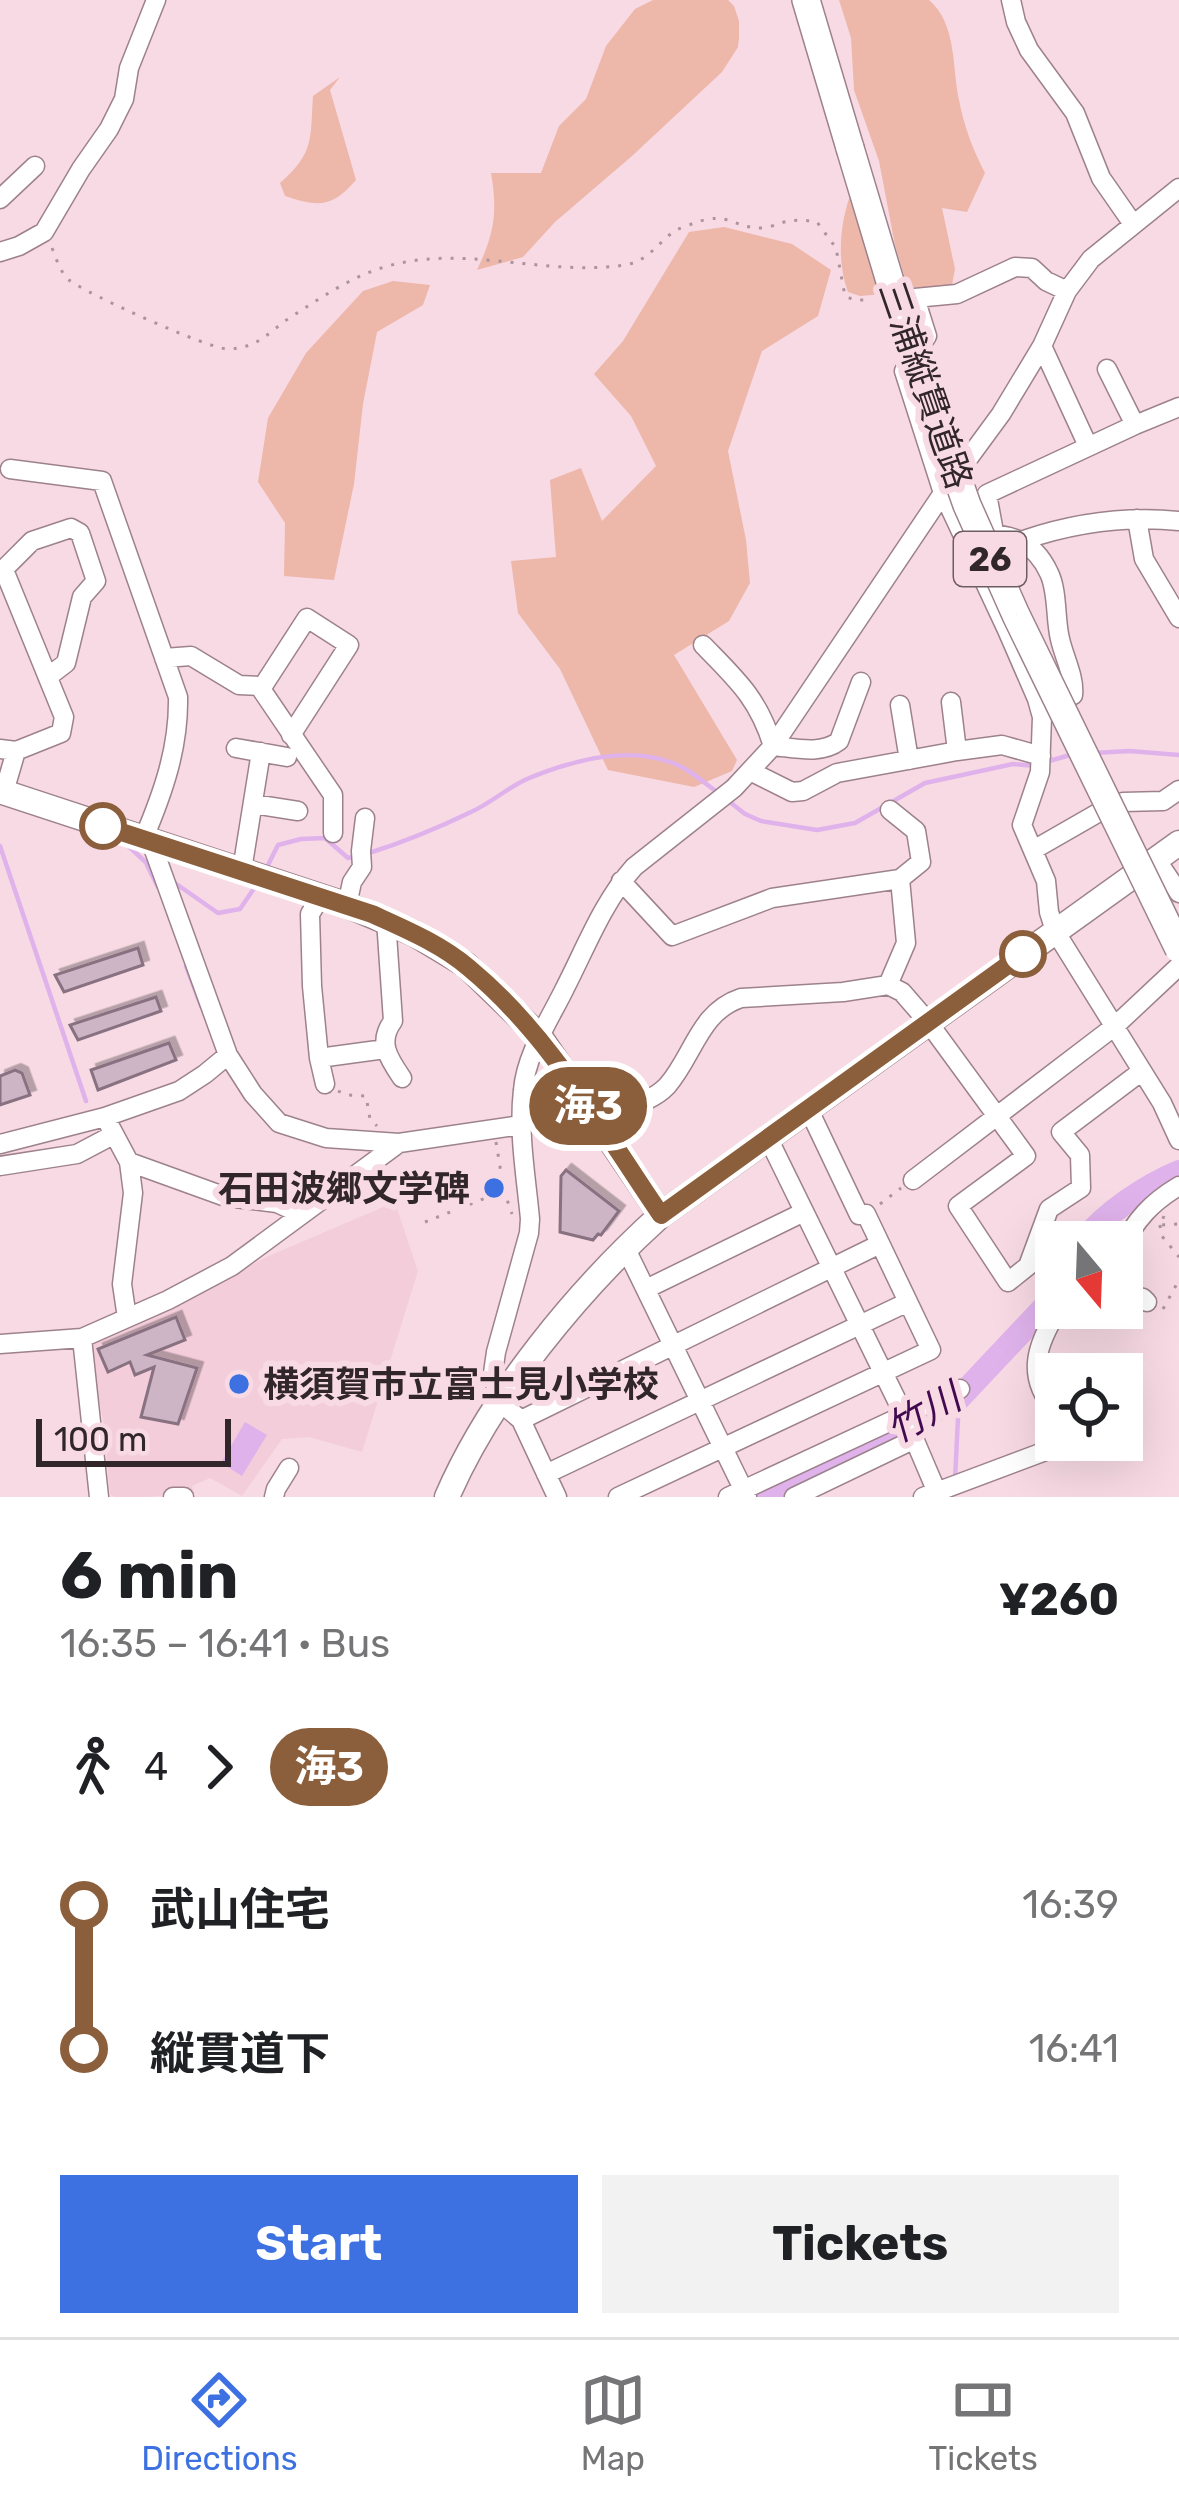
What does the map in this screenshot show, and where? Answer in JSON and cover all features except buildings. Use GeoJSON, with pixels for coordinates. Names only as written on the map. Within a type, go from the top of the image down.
{"type":"FeatureCollection","features":[{"type":"Feature","properties":{"kind":"highway","name":"三浦縦貫道路"},"geometry":{"type":"LineString","coordinates":[[813,4],[919,375],[974,524],[1179,950]]}},
{"type":"Feature","properties":{"kind":"highway","name":"三浦縦貫道路"},"geometry":{"type":"LineString","coordinates":[[855,147],[932,391],[974,502],[1179,932]]}},
{"type":"Feature","properties":{"kind":"main road"},"geometry":{"type":"LineString","coordinates":[[2,791],[347,905],[412,933],[466,965],[540,1037],[661,1215]]}},
{"type":"Feature","properties":{"kind":"main road"},"geometry":{"type":"LineString","coordinates":[[447,1497],[523,1366],[625,1247],[661,1215],[1179,843]]}},
{"type":"Feature","properties":{"kind":"street"},"geometry":{"type":"LineString","coordinates":[[0,252],[44,232],[120,110],[129,68],[156,0]]}},
{"type":"Feature","properties":{"kind":"street"},"geometry":{"type":"LineString","coordinates":[[1011,0],[1029,50],[1075,113],[1101,178],[1133,224]]}},
{"type":"Feature","properties":{"kind":"street"},"geometry":{"type":"LineString","coordinates":[[0,199],[35,166]]}},
{"type":"Feature","properties":{"kind":"street"},"geometry":{"type":"LineString","coordinates":[[557,1497],[520,1420],[499,1401],[493,1373],[529,1234],[521,1125],[523,1084],[540,1037],[622,881],[709,810],[773,746],[1001,414],[1042,346],[1066,291],[1091,259],[1179,188]]}},
{"type":"Feature","properties":{"kind":"street"},"geometry":{"type":"LineString","coordinates":[[1066,291],[1032,268],[1015,267],[957,294],[915,298],[926,336],[904,370],[943,493],[1040,710],[1040,772],[1022,825],[1046,881],[1055,931],[1162,1102],[1179,1140]]}},
{"type":"Feature","properties":{"kind":"street"},"geometry":{"type":"LineString","coordinates":[[1042,346],[1088,446]]}},
{"type":"Feature","properties":{"kind":"street"},"geometry":{"type":"LineString","coordinates":[[1107,369],[1135,425]]}},
{"type":"Feature","properties":{"kind":"street"},"geometry":{"type":"LineString","coordinates":[[994,532],[986,494],[1179,407]]}},
{"type":"Feature","properties":{"kind":"street"},"geometry":{"type":"LineString","coordinates":[[10,469],[103,481],[178,697],[173,757],[147,841],[228,1055],[254,1094],[278,1123],[326,1138],[396,1143],[521,1125]]}},
{"type":"Feature","properties":{"kind":"street"},"geometry":{"type":"LineString","coordinates":[[1138,519],[1144,559],[1179,618]]}},
{"type":"Feature","properties":{"kind":"street"},"geometry":{"type":"LineString","coordinates":[[965,537],[994,532],[1024,540],[1090,524],[1179,520]]}},
{"type":"Feature","properties":{"kind":"street"},"geometry":{"type":"LineString","coordinates":[[2,791],[8,750],[61,733],[64,717],[2,572],[32,541],[71,528],[80,533],[96,581],[82,597],[66,663],[49,676]]}},
{"type":"Feature","properties":{"kind":"street"},"geometry":{"type":"LineString","coordinates":[[1024,540],[1051,574],[1059,637],[1074,686],[1073,695],[1040,710]]}},
{"type":"Feature","properties":{"kind":"street"},"geometry":{"type":"LineString","coordinates":[[261,689],[307,618],[349,645],[291,735]]}},
{"type":"Feature","properties":{"kind":"street"},"geometry":{"type":"LineString","coordinates":[[703,645],[753,698],[773,746]]}},
{"type":"Feature","properties":{"kind":"street"},"geometry":{"type":"LineString","coordinates":[[164,658],[191,656],[239,685],[261,689],[333,795],[333,833]]}},
{"type":"Feature","properties":{"kind":"street"},"geometry":{"type":"LineString","coordinates":[[773,746],[831,747],[839,741],[860,682]]}},
{"type":"Feature","properties":{"kind":"street"},"geometry":{"type":"LineString","coordinates":[[951,702],[957,751]]}},
{"type":"Feature","properties":{"kind":"street"},"geometry":{"type":"LineString","coordinates":[[900,705],[909,760]]}},
{"type":"Feature","properties":{"kind":"street"},"geometry":{"type":"LineString","coordinates":[[750,771],[792,792],[837,773],[957,751],[1002,745],[1041,756]]}},
{"type":"Feature","properties":{"kind":"street"},"geometry":{"type":"LineString","coordinates":[[236,748],[287,757]]}},
{"type":"Feature","properties":{"kind":"street"},"geometry":{"type":"LineString","coordinates":[[255,874],[253,804],[261,752]]}},
{"type":"Feature","properties":{"kind":"street"},"geometry":{"type":"LineString","coordinates":[[1035,849],[1123,802],[1163,802],[1176,789]]}},
{"type":"Feature","properties":{"kind":"street"},"geometry":{"type":"LineString","coordinates":[[253,804],[298,811]]}},
{"type":"Feature","properties":{"kind":"street"},"geometry":{"type":"LineString","coordinates":[[622,881],[672,935],[772,898],[900,879],[921,862],[916,831],[890,810]]}},
{"type":"Feature","properties":{"kind":"street"},"geometry":{"type":"LineString","coordinates":[[347,905],[361,859],[365,818]]}},
{"type":"Feature","properties":{"kind":"street"},"geometry":{"type":"LineString","coordinates":[[1156,859],[1179,893]]}},
{"type":"Feature","properties":{"kind":"street"},"geometry":{"type":"LineString","coordinates":[[888,986],[906,943],[900,879]]}},
{"type":"Feature","properties":{"kind":"street"},"geometry":{"type":"LineString","coordinates":[[321,896],[310,914],[312,986],[326,1084]]}},
{"type":"Feature","properties":{"kind":"street"},"geometry":{"type":"LineString","coordinates":[[386,920],[392,1021],[384,1032],[385,1048],[402,1078]]}},
{"type":"Feature","properties":{"kind":"street"},"geometry":{"type":"LineString","coordinates":[[913,1180],[1115,1026],[1179,967]]}},
{"type":"Feature","properties":{"kind":"street"},"geometry":{"type":"LineString","coordinates":[[596,1119],[654,1097],[668,1084],[708,1019],[729,1002],[888,986],[902,992],[928,1022],[1027,1156]]}},
{"type":"Feature","properties":{"kind":"street"},"geometry":{"type":"LineString","coordinates":[[319,1058],[385,1048]]}},
{"type":"Feature","properties":{"kind":"street"},"geometry":{"type":"LineString","coordinates":[[1,1184],[0,1169],[77,1154],[109,1126],[179,1091],[228,1055]]}},
{"type":"Feature","properties":{"kind":"street"},"geometry":{"type":"LineString","coordinates":[[1061,1132],[1080,1155],[1081,1188],[1049,1209],[1028,1266],[1009,1282],[958,1206],[1142,1071]]}},
{"type":"Feature","properties":{"kind":"street"},"geometry":{"type":"LineString","coordinates":[[618,1497],[932,1350],[808,1108]]}},
{"type":"Feature","properties":{"kind":"street"},"geometry":{"type":"LineString","coordinates":[[0,1144],[109,1126]]}},
{"type":"Feature","properties":{"kind":"street"},"geometry":{"type":"LineString","coordinates":[[109,1126],[129,1162],[133,1193],[122,1284],[127,1318]]}},
{"type":"Feature","properties":{"kind":"street"},"geometry":{"type":"LineString","coordinates":[[768,1138],[904,1415],[934,1495],[964,1489],[1035,1458]]}},
{"type":"Feature","properties":{"kind":"street"},"geometry":{"type":"LineString","coordinates":[[0,1344],[82,1338],[169,1300],[232,1266],[370,1167],[396,1143]]}},
{"type":"Feature","properties":{"kind":"street"},"geometry":{"type":"LineString","coordinates":[[129,1162],[226,1197],[277,1203],[302,1214]]}},
{"type":"Feature","properties":{"kind":"street"},"geometry":{"type":"LineString","coordinates":[[1136,1221],[1179,1186]]}},
{"type":"Feature","properties":{"kind":"street"},"geometry":{"type":"LineString","coordinates":[[646,1289],[805,1212]]}},
{"type":"Feature","properties":{"kind":"street"},"geometry":{"type":"LineString","coordinates":[[520,1420],[880,1244]]}},
{"type":"Feature","properties":{"kind":"street"},"geometry":{"type":"LineString","coordinates":[[625,1247],[723,1446],[740,1494],[959,1389]]}},
{"type":"Feature","properties":{"kind":"street"},"geometry":{"type":"LineString","coordinates":[[1143,1298],[1156,1306]]}},
{"type":"Feature","properties":{"kind":"street"},"geometry":{"type":"LineString","coordinates":[[546,1474],[908,1302]]}},
{"type":"Feature","properties":{"kind":"street"},"geometry":{"type":"LineString","coordinates":[[82,1338],[99,1497]]}},
{"type":"Feature","properties":{"kind":"street"},"geometry":{"type":"LineString","coordinates":[[794,1497],[915,1439]]}},
{"type":"Feature","properties":{"kind":"street"},"geometry":{"type":"LineString","coordinates":[[274,1497],[289,1468]]}},
{"type":"Feature","properties":{"kind":"street"},"geometry":{"type":"LineString","coordinates":[[172,1497],[184,1497]]}},
{"type":"Feature","properties":{"kind":"path"},"geometry":{"type":"LineString","coordinates":[[44,232],[70,280],[223,350],[262,341],[337,288],[392,264],[470,259],[626,265],[650,254],[677,229],[713,217],[765,228],[785,221],[818,222],[836,248],[845,296],[881,300]]}},
{"type":"Feature","properties":{"kind":"path"},"geometry":{"type":"LineString","coordinates":[[326,1084],[347,1095],[366,1096],[370,1119],[396,1143]]}},
{"type":"Feature","properties":{"kind":"path"},"geometry":{"type":"LineString","coordinates":[[493,1129],[514,1221]]}},
{"type":"Feature","properties":{"kind":"path"},"geometry":{"type":"LineString","coordinates":[[866,1214],[913,1180]]}},
{"type":"Feature","properties":{"kind":"path"},"geometry":{"type":"LineString","coordinates":[[424,1222],[504,1191]]}},
{"type":"Feature","properties":{"kind":"path"},"geometry":{"type":"LineString","coordinates":[[1160,1225],[1161,1235],[1179,1257]]}},
{"type":"Feature","properties":{"kind":"path"},"geometry":{"type":"LineString","coordinates":[[1156,1306],[1179,1280]]}},
{"type":"Feature","properties":{"kind":"shaded area"},"geometry":{"type":"Polygon","coordinates":[[[653,0],[728,0],[739,21],[738,47],[722,72],[555,222],[523,257],[477,270],[493,223],[491,173],[541,173],[559,126],[586,99],[606,46],[635,9],[653,0]]]}},
{"type":"Feature","properties":{"kind":"shaded area"},"geometry":{"type":"Polygon","coordinates":[[[839,0],[929,0],[945,21],[963,119],[985,173],[967,212],[942,208],[955,269],[952,285],[909,292],[879,161],[854,90],[851,38],[839,0]]]}},
{"type":"Feature","properties":{"kind":"shaded area"},"geometry":{"type":"Polygon","coordinates":[[[340,77],[330,90],[356,180],[324,203],[285,196],[280,183],[305,153],[313,96],[340,77]]]}},
{"type":"Feature","properties":{"kind":"shaded area"},"geometry":{"type":"Polygon","coordinates":[[[853,188],[884,294],[848,292],[844,280],[841,240],[853,188]]]}},
{"type":"Feature","properties":{"kind":"shaded area"},"geometry":{"type":"Polygon","coordinates":[[[724,227],[792,244],[831,270],[818,316],[762,351],[728,451],[750,583],[729,621],[674,655],[737,760],[732,771],[694,787],[608,770],[560,669],[518,613],[511,561],[556,557],[550,480],[581,468],[602,521],[656,466],[631,416],[594,374],[623,341],[689,232],[724,227]]]}},
{"type":"Feature","properties":{"kind":"shaded area"},"geometry":{"type":"Polygon","coordinates":[[[393,281],[430,285],[423,305],[377,332],[334,580],[284,576],[285,523],[258,482],[268,418],[306,353],[363,291],[393,281]]]}},
{"type":"Feature","properties":{"kind":"shaded area","name":"横須賀市立富士見小学校"},"geometry":{"type":"Polygon","coordinates":[[[395,1202],[418,1271],[362,1452],[309,1437],[282,1439],[242,1496],[210,1478],[192,1486],[194,1493],[110,1494],[103,1419],[87,1348],[92,1342],[271,1255],[395,1202]]]}},
{"type":"Feature","properties":{"kind":"shaded area"},"geometry":{"type":"Polygon","coordinates":[[[245,1422],[267,1435],[242,1476],[221,1463],[245,1422]]]}},
{"type":"Feature","properties":{"kind":"waterway"},"geometry":{"type":"LineString","coordinates":[[1093,753],[1179,755]]}},
{"type":"Feature","properties":{"kind":"waterway"},"geometry":{"type":"LineString","coordinates":[[1046,762],[1070,755]]}},
{"type":"Feature","properties":{"kind":"waterway"},"geometry":{"type":"LineString","coordinates":[[369,853],[459,818],[527,779],[598,758],[653,757],[689,771],[717,792]]}},
{"type":"Feature","properties":{"kind":"waterway"},"geometry":{"type":"LineString","coordinates":[[726,799],[761,821],[817,830],[855,823],[925,783],[1013,764],[1036,766]]}},
{"type":"Feature","properties":{"kind":"waterway"},"geometry":{"type":"LineString","coordinates":[[266,869],[278,845],[301,839],[325,838],[348,858],[357,856]]}},
{"type":"Feature","properties":{"kind":"waterway"},"geometry":{"type":"LineString","coordinates":[[125,843],[152,868]]}},
{"type":"Feature","properties":{"kind":"waterway"},"geometry":{"type":"LineString","coordinates":[[0,846],[86,1101]]}},
{"type":"Feature","properties":{"kind":"waterway"},"geometry":{"type":"LineString","coordinates":[[147,865],[158,887]]}},
{"type":"Feature","properties":{"kind":"waterway"},"geometry":{"type":"LineString","coordinates":[[172,881],[218,913],[240,909],[257,884]]}},
{"type":"Feature","properties":{"kind":"waterway"},"geometry":{"type":"LineString","coordinates":[[186,966],[201,1006]]}},
{"type":"Feature","properties":{"kind":"waterway","name":"竹川"},"geometry":{"type":"LineString","coordinates":[[1102,1221],[1179,1172]]}},
{"type":"Feature","properties":{"kind":"waterway","name":"竹川"},"geometry":{"type":"LineString","coordinates":[[764,1497],[959,1398],[1035,1317]]}},
{"type":"Feature","properties":{"kind":"waterway"},"geometry":{"type":"LineString","coordinates":[[955,1479],[959,1398]]}},
{"type":"Feature","properties":{"kind":"bus line","name":"海3"},"geometry":{"type":"LineString","coordinates":[[103,826],[372,914],[466,965],[540,1037],[661,1215],[1023,954]]}},
{"type":"Feature","properties":{"kind":"place","name":"石田波郷文学碑"},"geometry":{"type":"Point","coordinates":[494,1188]}},
{"type":"Feature","properties":{"kind":"place","name":"横須賀市立富士見小学校"},"geometry":{"type":"Point","coordinates":[239,1384]}}]}
